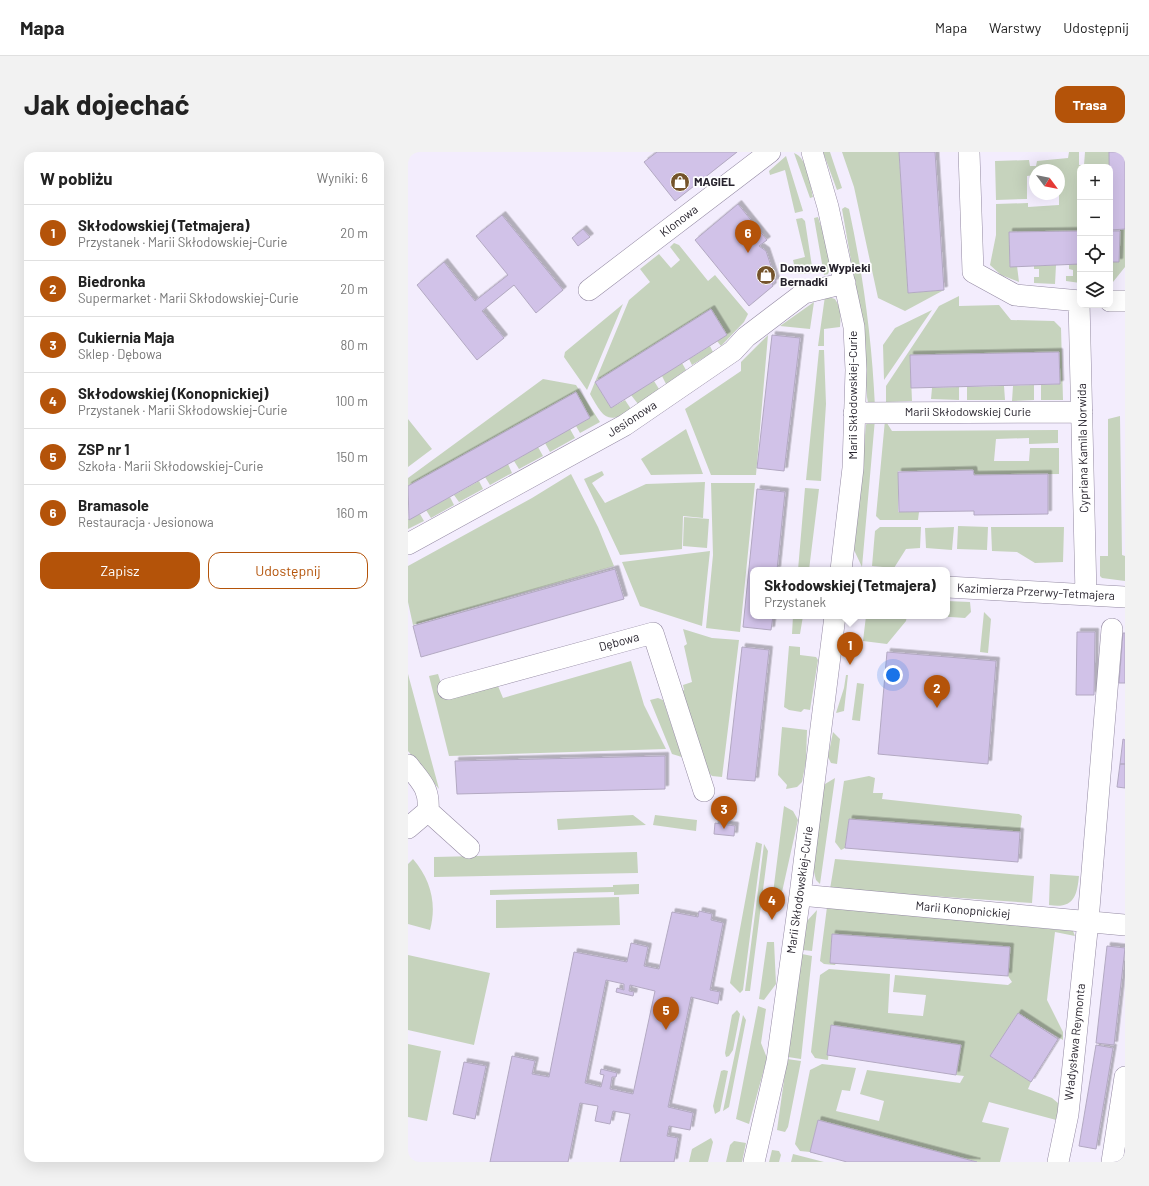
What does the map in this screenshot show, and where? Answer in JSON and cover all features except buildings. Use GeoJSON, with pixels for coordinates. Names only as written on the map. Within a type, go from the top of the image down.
{"type":"FeatureCollection","features":[{"type":"Feature","properties":{"kind":"street","name":"Klonowa"},"geometry":{"type":"LineString","coordinates":[[589,290],[770,152]]}},
{"type":"Feature","properties":{"kind":"street","name":"Marii Skłodowskiej-Curie"},"geometry":{"type":"LineString","coordinates":[[812,152],[828,207],[854,327],[853,468],[841,567]]}},
{"type":"Feature","properties":{"kind":"street","name":"Cypriana Kamila Norwida"},"geometry":{"type":"LineString","coordinates":[[969,152],[973,272],[1015,296],[1077,301]]}},
{"type":"Feature","properties":{"kind":"street","name":"Jesionowa"},"geometry":{"type":"LineString","coordinates":[[408,544],[625,425],[733,352],[746,337],[804,293],[845,283]]}},
{"type":"Feature","properties":{"kind":"street"},"geometry":{"type":"LineString","coordinates":[[1113,301],[1125,302]]}},
{"type":"Feature","properties":{"kind":"street","name":"Cypriana Kamila Norwida"},"geometry":{"type":"LineString","coordinates":[[1080,308],[1086,595]]}},
{"type":"Feature","properties":{"kind":"street","name":"Marii Skłodowskiej Curie"},"geometry":{"type":"LineString","coordinates":[[854,413],[1082,412]]}},
{"type":"Feature","properties":{"kind":"street","name":"Kazimierza Przerwy-Tetmajera"},"geometry":{"type":"LineString","coordinates":[[950,587],[1125,597]]}},
{"type":"Feature","properties":{"kind":"street","name":"Marii Skłodowskiej-Curie"},"geometry":{"type":"LineString","coordinates":[[754,1162],[777,1061],[800,895],[835,619]]}},
{"type":"Feature","properties":{"kind":"street","name":"Władysława Reymonta"},"geometry":{"type":"LineString","coordinates":[[1058,1162],[1068,1114],[1088,921],[1112,629]]}},
{"type":"Feature","properties":{"kind":"street","name":"Dębowa"},"geometry":{"type":"LineString","coordinates":[[448,689],[653,633],[704,791]]}},
{"type":"Feature","properties":{"kind":"street"},"geometry":{"type":"LineString","coordinates":[[408,765],[426,790],[429,798],[428,811],[408,828]]}},
{"type":"Feature","properties":{"kind":"street"},"geometry":{"type":"LineString","coordinates":[[428,811],[469,848]]}},
{"type":"Feature","properties":{"kind":"street","name":"Marii Konopnickiej"},"geometry":{"type":"LineString","coordinates":[[800,895],[1125,925]]}},
{"type":"Feature","properties":{"kind":"street"},"geometry":{"type":"LineString","coordinates":[[1112,1162],[1125,1077]]}},
{"type":"Feature","properties":{"kind":"green space"},"geometry":{"type":"Polygon","coordinates":[[[823,152],[830,152],[842,188],[837,190],[823,152]]]}},
{"type":"Feature","properties":{"kind":"green space"},"geometry":{"type":"Polygon","coordinates":[[[842,152],[899,152],[908,293],[944,290],[905,311],[878,298],[854,187],[842,152]]]}},
{"type":"Feature","properties":{"kind":"green space"},"geometry":{"type":"Polygon","coordinates":[[[1069,152],[1079,152],[1079,164],[1077,164],[1077,231],[1009,232],[1010,266],[1017,266],[1019,282],[1001,275],[990,265],[996,235],[996,204],[1028,203],[1028,207],[1059,205],[1059,200],[1065,200],[1065,164],[1036,164],[1037,161],[1068,158],[1069,152]]]}},
{"type":"Feature","properties":{"kind":"green space"},"geometry":{"type":"Polygon","coordinates":[[[1085,152],[1109,152],[1109,164],[1084,164],[1085,152]]]}},
{"type":"Feature","properties":{"kind":"green space"},"geometry":{"type":"Polygon","coordinates":[[[794,153],[802,160],[808,172],[813,197],[810,198],[794,153]]]}},
{"type":"Feature","properties":{"kind":"green space"},"geometry":{"type":"Polygon","coordinates":[[[786,156],[803,211],[795,213],[785,170],[770,175],[769,171],[786,156]]]}},
{"type":"Feature","properties":{"kind":"green space"},"geometry":{"type":"Polygon","coordinates":[[[1029,160],[1027,199],[996,200],[995,161],[1029,160]]]}},
{"type":"Feature","properties":{"kind":"green space"},"geometry":{"type":"Polygon","coordinates":[[[845,207],[849,209],[863,282],[872,357],[875,407],[868,403],[867,397],[862,324],[842,209],[845,207]]]}},
{"type":"Feature","properties":{"kind":"green space"},"geometry":{"type":"Polygon","coordinates":[[[818,217],[831,260],[828,274],[824,275],[814,218],[818,217]]]}},
{"type":"Feature","properties":{"kind":"green space"},"geometry":{"type":"Polygon","coordinates":[[[802,218],[805,221],[813,273],[796,273],[793,260],[805,257],[796,219],[802,218]]]}},
{"type":"Feature","properties":{"kind":"green space"},"geometry":{"type":"Polygon","coordinates":[[[1120,229],[1125,229],[1125,267],[1113,282],[1113,262],[1119,261],[1120,229]]]}},
{"type":"Feature","properties":{"kind":"green space"},"geometry":{"type":"Polygon","coordinates":[[[674,243],[679,245],[708,281],[715,275],[748,314],[744,322],[721,346],[717,341],[727,335],[711,309],[595,382],[611,408],[625,400],[631,409],[623,414],[611,418],[602,413],[590,394],[629,300],[650,282],[640,269],[659,254],[671,268],[680,260],[670,247],[674,243]]]}},
{"type":"Feature","properties":{"kind":"green space"},"geometry":{"type":"Polygon","coordinates":[[[1069,264],[1077,264],[1077,283],[1066,281],[1066,276],[1073,276],[1073,270],[1069,269],[1069,264]]]}},
{"type":"Feature","properties":{"kind":"green space"},"geometry":{"type":"Polygon","coordinates":[[[1056,265],[1055,284],[1034,283],[1034,277],[1039,277],[1039,269],[1034,269],[1034,266],[1056,265]]]}},
{"type":"Feature","properties":{"kind":"green space"},"geometry":{"type":"Polygon","coordinates":[[[825,296],[835,299],[837,302],[840,312],[840,327],[824,329],[824,346],[818,346],[825,296]]]}},
{"type":"Feature","properties":{"kind":"green space"},"geometry":{"type":"Polygon","coordinates":[[[959,296],[959,306],[999,305],[1011,320],[1054,321],[1061,328],[1063,400],[1041,400],[1041,385],[1060,384],[1058,352],[910,355],[912,401],[886,402],[886,386],[939,306],[959,296]]]}},
{"type":"Feature","properties":{"kind":"green space"},"geometry":{"type":"Polygon","coordinates":[[[814,302],[810,329],[780,326],[814,302]]]}},
{"type":"Feature","properties":{"kind":"green space"},"geometry":{"type":"Polygon","coordinates":[[[623,304],[587,390],[564,357],[565,352],[623,304]]]}},
{"type":"Feature","properties":{"kind":"green space"},"geometry":{"type":"Polygon","coordinates":[[[932,310],[884,380],[883,345],[895,328],[932,310]]]}},
{"type":"Feature","properties":{"kind":"green space"},"geometry":{"type":"Polygon","coordinates":[[[768,335],[756,475],[711,475],[685,409],[741,371],[741,362],[768,335]]]}},
{"type":"Feature","properties":{"kind":"green space"},"geometry":{"type":"Polygon","coordinates":[[[710,346],[713,352],[692,365],[689,359],[710,346]]]}},
{"type":"Feature","properties":{"kind":"green space"},"geometry":{"type":"Polygon","coordinates":[[[819,350],[824,350],[826,404],[821,481],[806,480],[819,350]]]}},
{"type":"Feature","properties":{"kind":"green space"},"geometry":{"type":"Polygon","coordinates":[[[682,363],[686,370],[666,384],[662,376],[682,363]]]}},
{"type":"Feature","properties":{"kind":"green space"},"geometry":{"type":"Polygon","coordinates":[[[543,379],[576,385],[600,422],[580,433],[576,426],[590,418],[576,392],[408,486],[408,478],[543,379]]]}},
{"type":"Feature","properties":{"kind":"green space"},"geometry":{"type":"Polygon","coordinates":[[[654,381],[659,389],[638,404],[631,395],[654,381]]]}},
{"type":"Feature","properties":{"kind":"green space"},"geometry":{"type":"Polygon","coordinates":[[[1034,385],[1034,400],[1012,401],[1013,386],[1034,385]]]}},
{"type":"Feature","properties":{"kind":"green space"},"geometry":{"type":"Polygon","coordinates":[[[1004,386],[1005,400],[967,400],[967,387],[1004,386]]]}},
{"type":"Feature","properties":{"kind":"green space"},"geometry":{"type":"Polygon","coordinates":[[[959,387],[959,400],[931,399],[932,388],[959,387]]]}},
{"type":"Feature","properties":{"kind":"green space"},"geometry":{"type":"Polygon","coordinates":[[[1120,416],[1122,555],[1125,556],[1125,581],[1102,578],[1100,576],[1100,556],[1108,556],[1108,419],[1120,416]]]}},
{"type":"Feature","properties":{"kind":"green space"},"geometry":{"type":"Polygon","coordinates":[[[408,419],[432,449],[408,467],[408,419]]]}},
{"type":"Feature","properties":{"kind":"green space"},"geometry":{"type":"Polygon","coordinates":[[[875,419],[862,567],[854,550],[866,425],[868,421],[875,419]]]}},
{"type":"Feature","properties":{"kind":"green space"},"geometry":{"type":"Polygon","coordinates":[[[885,420],[892,431],[1058,430],[1058,443],[1029,444],[1029,438],[996,439],[994,461],[1029,461],[1030,448],[1059,448],[1059,474],[974,475],[973,470],[898,471],[898,512],[919,512],[918,520],[880,520],[876,516],[885,420]]]}},
{"type":"Feature","properties":{"kind":"green space"},"geometry":{"type":"Polygon","coordinates":[[[570,429],[575,438],[550,452],[545,443],[570,429]]]}},
{"type":"Feature","properties":{"kind":"green space"},"geometry":{"type":"Polygon","coordinates":[[[686,429],[703,474],[651,475],[641,459],[686,429]]]}},
{"type":"Feature","properties":{"kind":"green space"},"geometry":{"type":"Polygon","coordinates":[[[538,447],[543,456],[519,469],[514,461],[538,447]]]}},
{"type":"Feature","properties":{"kind":"green space"},"geometry":{"type":"Polygon","coordinates":[[[508,464],[512,473],[490,485],[485,477],[508,464]]]}},
{"type":"Feature","properties":{"kind":"green space"},"geometry":{"type":"Polygon","coordinates":[[[602,471],[604,475],[592,483],[605,503],[646,484],[705,482],[703,518],[683,516],[682,549],[620,555],[584,479],[602,471]]]}},
{"type":"Feature","properties":{"kind":"green space"},"geometry":{"type":"Polygon","coordinates":[[[571,474],[598,527],[614,566],[413,625],[408,602],[408,566],[532,498],[571,474]]]}},
{"type":"Feature","properties":{"kind":"green space"},"geometry":{"type":"Polygon","coordinates":[[[479,481],[483,489],[459,502],[454,495],[479,481]]]}},
{"type":"Feature","properties":{"kind":"green space"},"geometry":{"type":"Polygon","coordinates":[[[711,483],[755,483],[740,632],[706,628],[713,555],[711,483]]]}},
{"type":"Feature","properties":{"kind":"green space"},"geometry":{"type":"Polygon","coordinates":[[[805,488],[819,489],[809,567],[798,567],[805,488]]]}},
{"type":"Feature","properties":{"kind":"green space"},"geometry":{"type":"Polygon","coordinates":[[[450,497],[454,505],[431,518],[426,510],[450,497]]]}},
{"type":"Feature","properties":{"kind":"green space"},"geometry":{"type":"Polygon","coordinates":[[[420,514],[424,521],[408,529],[408,519],[420,514]]]}},
{"type":"Feature","properties":{"kind":"green space"},"geometry":{"type":"Polygon","coordinates":[[[684,517],[709,519],[707,548],[683,546],[684,517]]]}},
{"type":"Feature","properties":{"kind":"green space"},"geometry":{"type":"Polygon","coordinates":[[[958,526],[988,527],[987,550],[957,549],[958,526]]]}},
{"type":"Feature","properties":{"kind":"green space"},"geometry":{"type":"Polygon","coordinates":[[[880,527],[921,527],[920,548],[906,549],[895,567],[872,566],[875,531],[880,527]]]}},
{"type":"Feature","properties":{"kind":"green space"},"geometry":{"type":"Polygon","coordinates":[[[954,527],[952,550],[926,548],[925,528],[954,527]]]}},
{"type":"Feature","properties":{"kind":"green space"},"geometry":{"type":"Polygon","coordinates":[[[991,527],[1064,527],[1063,562],[1035,563],[1017,552],[992,551],[991,527]]]}},
{"type":"Feature","properties":{"kind":"green space"},"geometry":{"type":"Polygon","coordinates":[[[710,551],[702,626],[640,606],[622,562],[710,551]]]}},
{"type":"Feature","properties":{"kind":"green space"},"geometry":{"type":"Polygon","coordinates":[[[950,601],[970,602],[971,612],[965,618],[950,617],[950,601]]]}},
{"type":"Feature","properties":{"kind":"green space"},"geometry":{"type":"Polygon","coordinates":[[[984,612],[991,619],[988,653],[980,652],[984,612]]]}},
{"type":"Feature","properties":{"kind":"green space"},"geometry":{"type":"Polygon","coordinates":[[[793,619],[802,619],[800,634],[792,634],[793,619]]]}},
{"type":"Feature","properties":{"kind":"green space"},"geometry":{"type":"Polygon","coordinates":[[[866,619],[906,619],[887,644],[863,641],[866,619]]]}},
{"type":"Feature","properties":{"kind":"green space"},"geometry":{"type":"Polygon","coordinates":[[[683,629],[712,638],[739,640],[722,777],[712,776],[708,772],[681,691],[684,690],[683,685],[692,682],[684,646],[687,644],[683,629]]]}},
{"type":"Feature","properties":{"kind":"green space"},"geometry":{"type":"Polygon","coordinates":[[[789,646],[800,647],[800,655],[816,657],[818,660],[810,710],[804,709],[801,712],[789,710],[784,707],[789,646]]]}},
{"type":"Feature","properties":{"kind":"green space"},"geometry":{"type":"Polygon","coordinates":[[[631,661],[644,705],[666,749],[449,756],[429,676],[438,674],[446,699],[498,686],[503,698],[631,661]]]}},
{"type":"Feature","properties":{"kind":"green space"},"geometry":{"type":"Polygon","coordinates":[[[408,674],[439,789],[408,751],[408,674]]]}},
{"type":"Feature","properties":{"kind":"green space"},"geometry":{"type":"Polygon","coordinates":[[[846,675],[848,675],[844,711],[836,713],[844,688],[846,675]]]}},
{"type":"Feature","properties":{"kind":"green space"},"geometry":{"type":"Polygon","coordinates":[[[857,683],[864,684],[860,721],[852,720],[857,683]]]}},
{"type":"Feature","properties":{"kind":"green space"},"geometry":{"type":"Polygon","coordinates":[[[658,698],[663,700],[682,757],[672,754],[650,700],[658,698]]]}},
{"type":"Feature","properties":{"kind":"green space"},"geometry":{"type":"Polygon","coordinates":[[[782,727],[807,730],[806,761],[802,782],[797,787],[786,789],[787,785],[778,775],[782,727]]]}},
{"type":"Feature","properties":{"kind":"green space"},"geometry":{"type":"Polygon","coordinates":[[[833,732],[840,739],[837,764],[831,763],[828,757],[833,732]]]}},
{"type":"Feature","properties":{"kind":"green space"},"geometry":{"type":"Polygon","coordinates":[[[869,776],[875,778],[873,793],[883,793],[882,799],[1019,814],[1022,816],[1020,832],[849,819],[845,848],[841,850],[835,842],[844,781],[869,776]]]}},
{"type":"Feature","properties":{"kind":"green space"},"geometry":{"type":"Polygon","coordinates":[[[835,778],[820,884],[816,880],[813,868],[823,789],[825,784],[835,778]]]}},
{"type":"Feature","properties":{"kind":"green space"},"geometry":{"type":"Polygon","coordinates":[[[784,806],[793,811],[798,820],[780,901],[772,901],[784,806]]]}},
{"type":"Feature","properties":{"kind":"green space"},"geometry":{"type":"Polygon","coordinates":[[[633,815],[646,825],[558,830],[557,819],[633,815]]]}},
{"type":"Feature","properties":{"kind":"green space"},"geometry":{"type":"Polygon","coordinates":[[[655,815],[697,820],[696,831],[653,825],[655,815]]]}},
{"type":"Feature","properties":{"kind":"green space"},"geometry":{"type":"Polygon","coordinates":[[[756,842],[762,844],[743,990],[740,993],[730,983],[756,842]]]}},
{"type":"Feature","properties":{"kind":"green space"},"geometry":{"type":"Polygon","coordinates":[[[764,844],[768,851],[750,991],[745,991],[764,844]]]}},
{"type":"Feature","properties":{"kind":"green space"},"geometry":{"type":"Polygon","coordinates":[[[637,852],[638,873],[434,877],[434,857],[637,852]]]}},
{"type":"Feature","properties":{"kind":"green space"},"geometry":{"type":"Polygon","coordinates":[[[413,859],[424,875],[431,893],[433,911],[430,930],[408,924],[408,864],[413,859]]]}},
{"type":"Feature","properties":{"kind":"green space"},"geometry":{"type":"Polygon","coordinates":[[[835,859],[1034,876],[1032,903],[830,889],[835,859]]]}},
{"type":"Feature","properties":{"kind":"green space"},"geometry":{"type":"Polygon","coordinates":[[[1050,874],[1079,876],[1077,890],[1069,903],[1057,906],[1049,905],[1050,874]]]}},
{"type":"Feature","properties":{"kind":"green space"},"geometry":{"type":"Polygon","coordinates":[[[639,884],[639,894],[614,895],[614,892],[490,895],[490,890],[613,887],[613,885],[639,884]]]}},
{"type":"Feature","properties":{"kind":"green space"},"geometry":{"type":"Polygon","coordinates":[[[619,897],[620,925],[496,928],[496,900],[619,897]]]}},
{"type":"Feature","properties":{"kind":"green space"},"geometry":{"type":"Polygon","coordinates":[[[827,907],[1073,931],[1075,936],[1055,932],[1047,1000],[1063,1032],[1063,1040],[1018,1013],[990,1056],[1031,1082],[1028,1089],[1052,1098],[1064,1108],[1060,1121],[989,1102],[982,1122],[1009,1128],[1000,1162],[977,1162],[818,1120],[810,1152],[800,1151],[795,1144],[810,1070],[822,1064],[856,1068],[850,1091],[842,1090],[836,1111],[879,1121],[884,1101],[860,1094],[867,1070],[960,1083],[964,1076],[956,1075],[961,1045],[831,1025],[828,1060],[815,1058],[811,1052],[820,975],[829,969],[890,974],[888,1013],[923,1016],[926,995],[893,992],[895,975],[1008,985],[1012,982],[1008,976],[1010,947],[832,934],[830,962],[836,963],[835,965],[824,964],[820,961],[827,907]]]}},
{"type":"Feature","properties":{"kind":"green space"},"geometry":{"type":"Polygon","coordinates":[[[817,910],[812,951],[803,950],[807,921],[817,910]]]}},
{"type":"Feature","properties":{"kind":"green space"},"geometry":{"type":"Polygon","coordinates":[[[767,942],[774,942],[776,984],[764,1000],[759,999],[767,942]]]}},
{"type":"Feature","properties":{"kind":"green space"},"geometry":{"type":"Polygon","coordinates":[[[802,954],[812,956],[801,1059],[788,1057],[802,954]]]}},
{"type":"Feature","properties":{"kind":"green space"},"geometry":{"type":"Polygon","coordinates":[[[408,955],[490,973],[474,1045],[408,1030],[408,955]]]}},
{"type":"Feature","properties":{"kind":"green space"},"geometry":{"type":"Polygon","coordinates":[[[758,1006],[766,1009],[761,1043],[767,1058],[749,1124],[736,1119],[758,1006]]]}},
{"type":"Feature","properties":{"kind":"green space"},"geometry":{"type":"Polygon","coordinates":[[[737,1010],[740,1014],[733,1050],[729,1056],[726,1057],[725,1053],[732,1015],[737,1010]]]}},
{"type":"Feature","properties":{"kind":"green space"},"geometry":{"type":"Polygon","coordinates":[[[743,1015],[746,1020],[729,1107],[723,1111],[743,1015]]]}},
{"type":"Feature","properties":{"kind":"green space"},"geometry":{"type":"Polygon","coordinates":[[[408,1044],[441,1051],[427,1121],[408,1117],[408,1044]]]}},
{"type":"Feature","properties":{"kind":"green space"},"geometry":{"type":"Polygon","coordinates":[[[787,1059],[801,1061],[788,1127],[785,1132],[777,1130],[787,1059]]]}},
{"type":"Feature","properties":{"kind":"green space"},"geometry":{"type":"Polygon","coordinates":[[[721,1071],[728,1071],[720,1111],[715,1114],[713,1106],[721,1071]]]}},
{"type":"Feature","properties":{"kind":"green space"},"geometry":{"type":"Polygon","coordinates":[[[711,1138],[713,1142],[708,1162],[689,1162],[692,1149],[711,1138]]]}},
{"type":"Feature","properties":{"kind":"green space"},"geometry":{"type":"Polygon","coordinates":[[[734,1141],[746,1143],[742,1162],[726,1162],[730,1145],[734,1141]]]}},
{"type":"Feature","properties":{"kind":"green space"},"geometry":{"type":"Polygon","coordinates":[[[772,1150],[779,1151],[781,1155],[779,1162],[769,1162],[772,1150]]]}},
{"type":"Feature","properties":{"kind":"green space"},"geometry":{"type":"Polygon","coordinates":[[[793,1154],[824,1162],[791,1162],[793,1154]]]}},
{"type":"Feature","properties":{"kind":"place","name":"MAGIEL"},"geometry":{"type":"Point","coordinates":[680,182]}},
{"type":"Feature","properties":{"kind":"place","name":"Bramasole"},"geometry":{"type":"Point","coordinates":[748,253]}},
{"type":"Feature","properties":{"kind":"place","name":"Domowe Wypieki Bernadki"},"geometry":{"type":"Point","coordinates":[766,275]}},
{"type":"Feature","properties":{"kind":"place","name":"Skłodowskiej (Tetmajera)"},"geometry":{"type":"Point","coordinates":[850,665]}},
{"type":"Feature","properties":{"kind":"place","name":"Biedronka"},"geometry":{"type":"Point","coordinates":[937,708]}},
{"type":"Feature","properties":{"kind":"place","name":"Cukiernia Maja"},"geometry":{"type":"Point","coordinates":[724,829]}},
{"type":"Feature","properties":{"kind":"place","name":"Skłodowskiej (Konopnickiej)"},"geometry":{"type":"Point","coordinates":[772,920]}},
{"type":"Feature","properties":{"kind":"place","name":"ZSP nr 1"},"geometry":{"type":"Point","coordinates":[666,1030]}}]}
